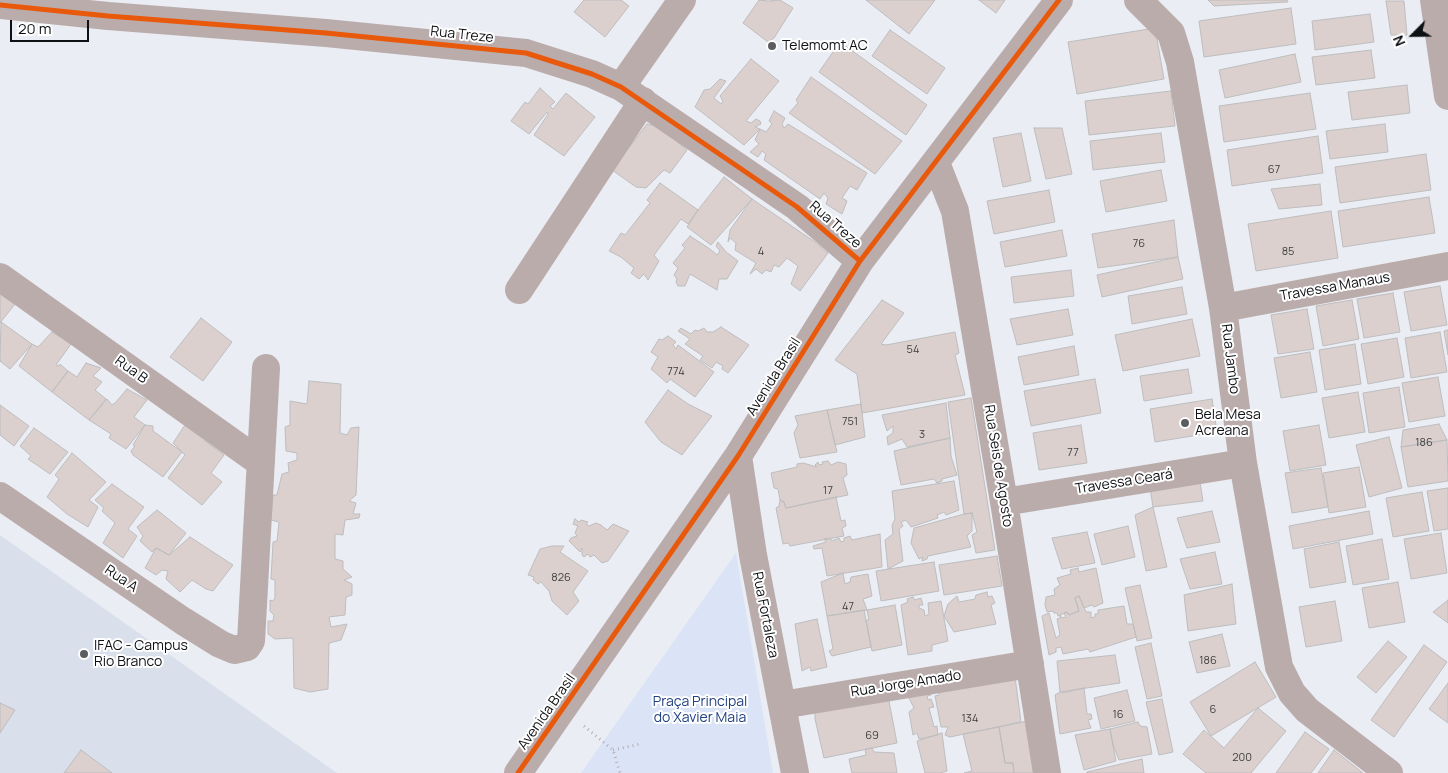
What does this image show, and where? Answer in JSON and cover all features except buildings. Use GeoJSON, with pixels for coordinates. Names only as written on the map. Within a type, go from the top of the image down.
{"type":"FeatureCollection","features":[{"type":"Feature","properties":{"kind":"street"},"geometry":{"type":"LineString","coordinates":[[519,290],[632,94],[682,0]]}},
{"type":"Feature","properties":{"kind":"street","name":"Avenida Brasil"},"geometry":{"type":"LineString","coordinates":[[518,773],[738,456],[860,261],[1059,0]]}},
{"type":"Feature","properties":{"kind":"street","name":"Rua Jambo"},"geometry":{"type":"LineString","coordinates":[[1138,0],[1171,33],[1180,62],[1223,308],[1243,462],[1278,667],[1292,693],[1307,710],[1389,773]]}},
{"type":"Feature","properties":{"kind":"street"},"geometry":{"type":"LineString","coordinates":[[1434,0],[1448,96]]}},
{"type":"Feature","properties":{"kind":"street","name":"Rua Treze"},"geometry":{"type":"LineString","coordinates":[[0,4],[526,53],[592,74],[632,94],[797,207],[860,261]]}},
{"type":"Feature","properties":{"kind":"street","name":"Rua Seis de Agosto"},"geometry":{"type":"LineString","coordinates":[[936,163],[955,211],[1047,773]]}},
{"type":"Feature","properties":{"kind":"street","name":"Travessa Manaus"},"geometry":{"type":"LineString","coordinates":[[1223,308],[1448,266]]}},
{"type":"Feature","properties":{"kind":"street","name":"Rua B"},"geometry":{"type":"LineString","coordinates":[[0,276],[261,463]]}},
{"type":"Feature","properties":{"kind":"street"},"geometry":{"type":"LineString","coordinates":[[261,463],[266,368]]}},
{"type":"Feature","properties":{"kind":"street","name":"Rua Fortaleza"},"geometry":{"type":"LineString","coordinates":[[738,456],[753,555],[795,773]]}},
{"type":"Feature","properties":{"kind":"street","name":"Travessa Ceará"},"geometry":{"type":"LineString","coordinates":[[1004,502],[1243,462]]}},
{"type":"Feature","properties":{"kind":"street","name":"Rua A"},"geometry":{"type":"LineString","coordinates":[[0,496],[183,621],[212,640],[234,650],[247,647],[251,641],[261,463]]}},
{"type":"Feature","properties":{"kind":"street","name":"Rua Jorge Amado"},"geometry":{"type":"LineString","coordinates":[[782,705],[1030,664]]}},
{"type":"Feature","properties":{"kind":"path"},"geometry":{"type":"LineString","coordinates":[[564,708],[613,750],[620,773]]}},
{"type":"Feature","properties":{"kind":"path"},"geometry":{"type":"LineString","coordinates":[[613,750],[640,744]]}},
{"type":"Feature","properties":{"kind":"shaded area","name":"IFAC - Campus Rio Branco"},"geometry":{"type":"Polygon","coordinates":[[[0,535],[337,773],[0,773],[0,535]]]}},
{"type":"Feature","properties":{"kind":"green space","name":"Praça Principal do Xavier Maia"},"geometry":{"type":"Polygon","coordinates":[[[736,553],[773,773],[581,773],[736,553]]]}},
{"type":"Feature","properties":{"kind":"cycle path"},"geometry":{"type":"LineString","coordinates":[[518,773],[738,456],[860,261],[1059,0]]}},
{"type":"Feature","properties":{"kind":"cycle path"},"geometry":{"type":"LineString","coordinates":[[0,5],[108,16],[326,33],[526,53],[592,74],[621,87],[797,207],[860,261]]}},
{"type":"Feature","properties":{"kind":"place","name":"Telemomt AC"},"geometry":{"type":"Point","coordinates":[772,46]}},
{"type":"Feature","properties":{"kind":"place","name":"Bela Mesa Acreana"},"geometry":{"type":"Point","coordinates":[1185,423]}},
{"type":"Feature","properties":{"kind":"place","name":"IFAC - Campus Rio Branco"},"geometry":{"type":"Point","coordinates":[84,654]}}]}
